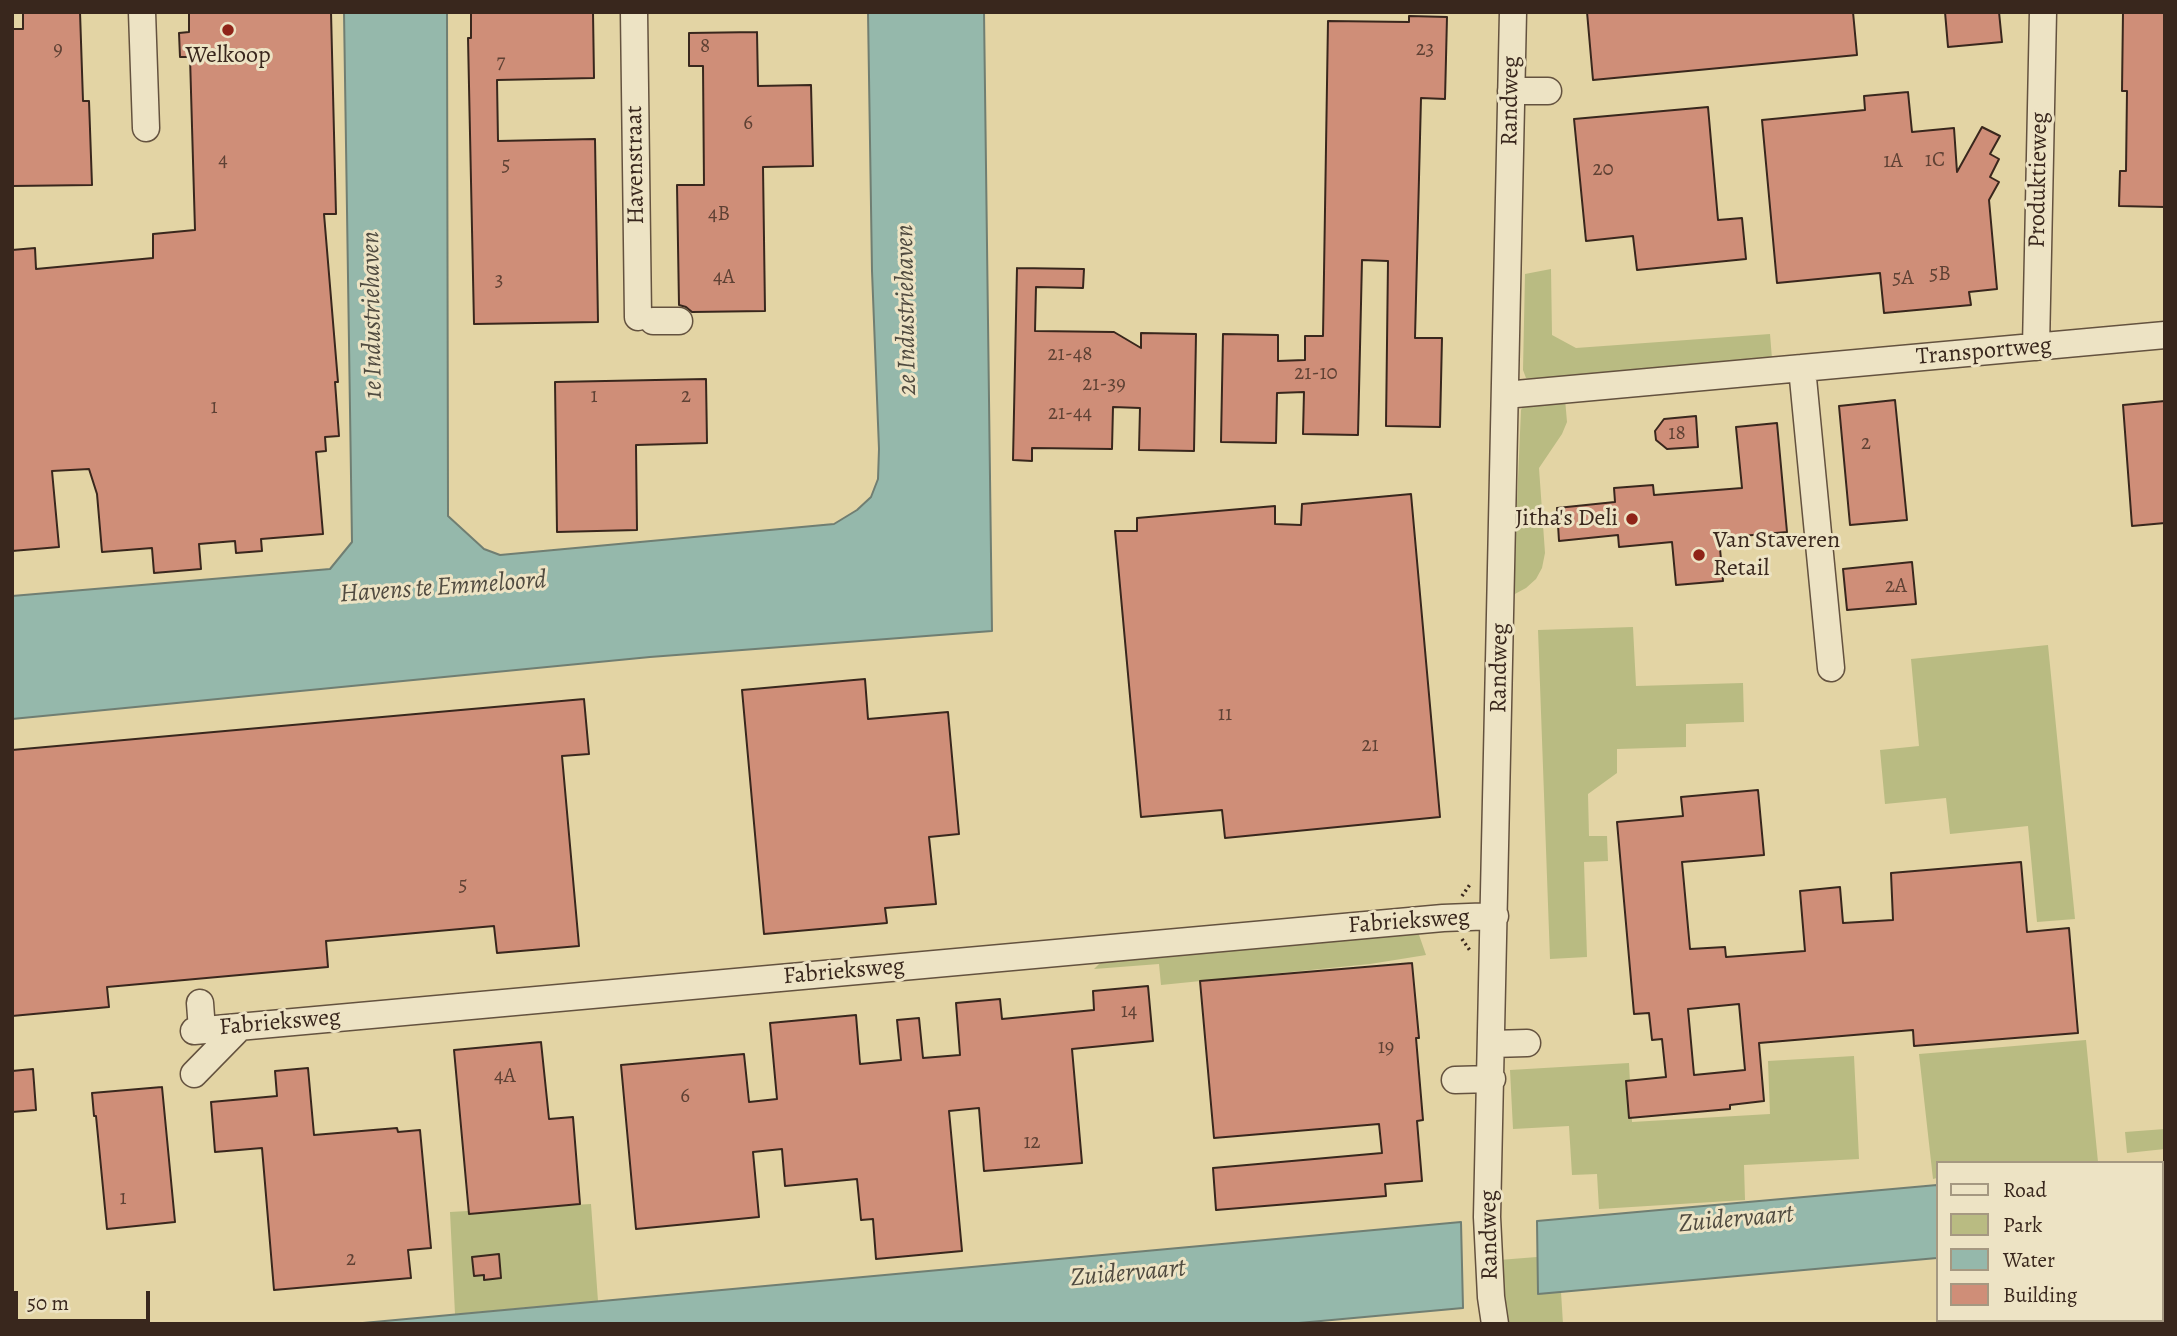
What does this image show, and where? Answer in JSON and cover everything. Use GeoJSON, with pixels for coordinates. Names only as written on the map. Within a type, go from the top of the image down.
{"type":"FeatureCollection","features":[{"type":"Feature","properties":{"kind":"street"},"geometry":{"type":"LineString","coordinates":[[142,12],[146,128]]}},
{"type":"Feature","properties":{"kind":"street","name":"Havenstraat"},"geometry":{"type":"LineString","coordinates":[[634,12],[640,324],[679,321]]}},
{"type":"Feature","properties":{"kind":"street","name":"Randweg"},"geometry":{"type":"LineString","coordinates":[[1495,1324],[1488,1231],[1513,12]]}},
{"type":"Feature","properties":{"kind":"street","name":"Produktieweg"},"geometry":{"type":"LineString","coordinates":[[2036,347],[2043,12]]}},
{"type":"Feature","properties":{"kind":"street"},"geometry":{"type":"LineString","coordinates":[[1511,91],[1548,91]]}},
{"type":"Feature","properties":{"kind":"street","name":"Transportweg"},"geometry":{"type":"LineString","coordinates":[[1505,395],[2165,335]]}},
{"type":"Feature","properties":{"kind":"street"},"geometry":{"type":"LineString","coordinates":[[1802,368],[1831,668]]}},
{"type":"Feature","properties":{"kind":"street","name":"Fabrieksweg"},"geometry":{"type":"LineString","coordinates":[[200,1003],[198,1030],[744,972],[1495,916]]}},
{"type":"Feature","properties":{"kind":"street"},"geometry":{"type":"LineString","coordinates":[[194,1074],[240,1027]]}},
{"type":"Feature","properties":{"kind":"street"},"geometry":{"type":"LineString","coordinates":[[1492,1044],[1527,1043]]}},
{"type":"Feature","properties":{"kind":"street"},"geometry":{"type":"LineString","coordinates":[[1455,1080],[1492,1079]]}},
{"type":"Feature","properties":{"kind":"path"},"geometry":{"type":"LineString","coordinates":[[1462,901],[1463,893],[1477,877]]}},
{"type":"Feature","properties":{"kind":"green space"},"geometry":{"type":"Polygon","coordinates":[[[1551,269],[1552,335],[1576,348],[1770,334],[1772,359],[1540,383],[1526,378],[1523,370],[1525,274],[1551,269]]]}},
{"type":"Feature","properties":{"kind":"green space"},"geometry":{"type":"Polygon","coordinates":[[[1565,399],[1567,422],[1539,468],[1545,553],[1542,568],[1536,579],[1513,595],[1521,410],[1523,406],[1565,399]]]}},
{"type":"Feature","properties":{"kind":"green space"},"geometry":{"type":"Polygon","coordinates":[[[1633,627],[1636,686],[1743,683],[1744,722],[1686,724],[1686,747],[1617,749],[1617,773],[1588,794],[1589,836],[1607,836],[1608,861],[1584,862],[1587,957],[1550,959],[1538,630],[1633,627]]]}},
{"type":"Feature","properties":{"kind":"green space"},"geometry":{"type":"Polygon","coordinates":[[[2048,645],[2075,919],[2037,922],[2028,826],[1950,834],[1946,798],[1885,804],[1880,750],[1919,746],[1911,659],[2048,645]]]}},
{"type":"Feature","properties":{"kind":"green space"},"geometry":{"type":"Polygon","coordinates":[[[1418,932],[1426,955],[1370,964],[1161,985],[1159,964],[1094,969],[1105,958],[1418,932]]]}},
{"type":"Feature","properties":{"kind":"green space"},"geometry":{"type":"Polygon","coordinates":[[[2086,1040],[2098,1161],[1936,1161],[1936,1178],[1933,1179],[1919,1054],[2086,1040]]]}},
{"type":"Feature","properties":{"kind":"green space"},"geometry":{"type":"Polygon","coordinates":[[[1854,1056],[1859,1159],[1744,1165],[1745,1200],[1599,1209],[1597,1174],[1572,1175],[1569,1126],[1513,1129],[1510,1070],[1629,1063],[1632,1122],[1770,1114],[1768,1061],[1854,1056]]]}},
{"type":"Feature","properties":{"kind":"green space"},"geometry":{"type":"Polygon","coordinates":[[[2165,1129],[2165,1149],[2127,1153],[2125,1132],[2165,1129]]]}},
{"type":"Feature","properties":{"kind":"green space"},"geometry":{"type":"Polygon","coordinates":[[[591,1204],[598,1301],[455,1314],[450,1212],[591,1204]]]}},
{"type":"Feature","properties":{"kind":"green space"},"geometry":{"type":"Polygon","coordinates":[[[1537,1257],[1538,1294],[1561,1292],[1563,1324],[1503,1324],[1499,1260],[1537,1257]]]}},
{"type":"Feature","properties":{"kind":"water"},"geometry":{"type":"Polygon","coordinates":[[[344,12],[447,12],[448,516],[484,549],[500,555],[834,524],[857,510],[871,497],[878,479],[879,449],[872,271],[868,12],[984,12],[992,631],[650,657],[12,719],[12,596],[330,569],[352,542],[344,12]]]}},
{"type":"Feature","properties":{"kind":"water"},"geometry":{"type":"Polygon","coordinates":[[[2163,1164],[2165,1164],[2163,1238],[2163,1164]]]}},
{"type":"Feature","properties":{"kind":"water","name":"Zuidervaart"},"geometry":{"type":"Polygon","coordinates":[[[1936,1185],[1936,1258],[1538,1294],[1537,1221],[1936,1185]]]}},
{"type":"Feature","properties":{"kind":"water","name":"Zuidervaart"},"geometry":{"type":"Polygon","coordinates":[[[1461,1222],[1463,1308],[1288,1324],[352,1324],[1461,1222]]]}},
{"type":"Feature","properties":{"kind":"building"},"geometry":{"type":"Polygon","coordinates":[[[23,12],[80,12],[83,101],[89,101],[92,185],[12,186],[12,29],[23,29],[23,12]]]}},
{"type":"Feature","properties":{"kind":"building"},"geometry":{"type":"Polygon","coordinates":[[[189,12],[331,12],[336,214],[324,214],[338,382],[335,382],[339,436],[325,437],[326,451],[316,452],[323,534],[261,539],[262,551],[236,553],[235,541],[199,544],[201,569],[154,573],[152,548],[102,552],[97,494],[89,469],[52,471],[59,547],[12,551],[12,250],[35,248],[36,269],[153,258],[153,234],[195,230],[190,57],[180,57],[179,33],[189,32],[189,12]]]}},
{"type":"Feature","properties":{"kind":"building"},"geometry":{"type":"Polygon","coordinates":[[[471,12],[593,12],[594,78],[497,80],[498,141],[595,139],[598,322],[474,324],[468,38],[471,38],[471,12]]]}},
{"type":"Feature","properties":{"kind":"building"},"geometry":{"type":"Polygon","coordinates":[[[1587,12],[1853,12],[1857,55],[1593,80],[1587,12]]]}},
{"type":"Feature","properties":{"kind":"building"},"geometry":{"type":"Polygon","coordinates":[[[1945,12],[1999,12],[2002,42],[1948,47],[1945,12]]]}},
{"type":"Feature","properties":{"kind":"building"},"geometry":{"type":"Polygon","coordinates":[[[2123,12],[2165,12],[2165,207],[2119,206],[2120,171],[2126,171],[2127,91],[2122,91],[2123,12]]]}},
{"type":"Feature","properties":{"kind":"building"},"geometry":{"type":"Polygon","coordinates":[[[1409,16],[1447,17],[1445,99],[1421,98],[1415,338],[1442,338],[1440,427],[1386,426],[1388,261],[1362,260],[1358,435],[1303,434],[1304,392],[1277,393],[1276,443],[1221,442],[1223,334],[1278,335],[1278,361],[1305,360],[1305,336],[1323,336],[1328,21],[1409,22],[1409,16]]]}},
{"type":"Feature","properties":{"kind":"building"},"geometry":{"type":"Polygon","coordinates":[[[757,32],[758,86],[811,85],[813,166],[763,167],[765,311],[692,312],[679,305],[677,185],[704,185],[703,66],[689,66],[689,33],[757,32]]]}},
{"type":"Feature","properties":{"kind":"building"},"geometry":{"type":"Polygon","coordinates":[[[1908,92],[1912,132],[1954,128],[1957,172],[1982,127],[2000,136],[1990,154],[1999,159],[1990,177],[1999,182],[1989,200],[1997,289],[1969,292],[1971,305],[1884,313],[1880,273],[1777,283],[1762,120],[1865,110],[1864,96],[1908,92]]]}},
{"type":"Feature","properties":{"kind":"building"},"geometry":{"type":"Polygon","coordinates":[[[1708,107],[1718,220],[1742,218],[1746,259],[1637,270],[1633,236],[1586,241],[1574,119],[1708,107]]]}},
{"type":"Feature","properties":{"kind":"building"},"geometry":{"type":"Polygon","coordinates":[[[1017,268],[1084,269],[1083,288],[1036,287],[1035,331],[1114,332],[1141,348],[1141,333],[1196,334],[1194,451],[1139,450],[1140,408],[1113,407],[1112,449],[1032,448],[1032,461],[1013,460],[1017,268]]]}},
{"type":"Feature","properties":{"kind":"building"},"geometry":{"type":"Polygon","coordinates":[[[706,379],[707,443],[636,445],[637,530],[557,532],[555,382],[706,379]]]}},
{"type":"Feature","properties":{"kind":"building"},"geometry":{"type":"Polygon","coordinates":[[[1895,400],[1907,520],[1850,525],[1839,406],[1895,400]]]}},
{"type":"Feature","properties":{"kind":"building"},"geometry":{"type":"Polygon","coordinates":[[[2165,401],[2165,523],[2132,526],[2123,405],[2165,401]]]}},
{"type":"Feature","properties":{"kind":"building"},"geometry":{"type":"Polygon","coordinates":[[[1696,416],[1698,447],[1667,449],[1656,440],[1655,431],[1664,419],[1696,416]]]}},
{"type":"Feature","properties":{"kind":"building"},"geometry":{"type":"Polygon","coordinates":[[[1777,423],[1787,532],[1719,538],[1723,581],[1676,585],[1672,542],[1619,547],[1618,535],[1559,541],[1557,508],[1615,502],[1614,488],[1653,485],[1654,495],[1742,488],[1736,427],[1777,423]]]}},
{"type":"Feature","properties":{"kind":"building"},"geometry":{"type":"Polygon","coordinates":[[[1411,494],[1440,817],[1225,838],[1222,810],[1141,817],[1115,531],[1137,531],[1137,518],[1275,506],[1275,524],[1301,525],[1302,504],[1411,494]]]}},
{"type":"Feature","properties":{"kind":"building"},"geometry":{"type":"Polygon","coordinates":[[[1912,562],[1916,604],[1847,610],[1843,569],[1912,562]]]}},
{"type":"Feature","properties":{"kind":"building"},"geometry":{"type":"Polygon","coordinates":[[[865,679],[868,719],[948,712],[959,834],[929,837],[936,904],[885,908],[887,923],[764,934],[742,690],[865,679]]]}},
{"type":"Feature","properties":{"kind":"building"},"geometry":{"type":"Polygon","coordinates":[[[584,699],[589,754],[562,756],[579,946],[497,953],[494,926],[326,941],[328,967],[107,987],[109,1007],[12,1016],[12,750],[584,699]]]}},
{"type":"Feature","properties":{"kind":"building"},"geometry":{"type":"Polygon","coordinates":[[[1758,790],[1764,855],[1682,862],[1690,949],[1725,947],[1726,957],[1805,951],[1800,891],[1840,887],[1843,923],[1893,920],[1891,873],[2021,862],[2027,932],[2069,928],[2078,1033],[1914,1046],[1913,1030],[1759,1043],[1764,1101],[1730,1105],[1730,1109],[1629,1118],[1626,1081],[1666,1077],[1662,1039],[1652,1040],[1649,1013],[1634,1014],[1617,822],[1683,816],[1681,797],[1758,790]],[[1739,1004],[1688,1009],[1694,1075],[1745,1070],[1739,1004]]]}},
{"type":"Feature","properties":{"kind":"building"},"geometry":{"type":"Polygon","coordinates":[[[1412,963],[1423,1120],[1417,1121],[1422,1181],[1385,1184],[1386,1196],[1216,1210],[1213,1168],[1382,1153],[1379,1124],[1214,1138],[1200,981],[1412,963]]]}},
{"type":"Feature","properties":{"kind":"building"},"geometry":{"type":"Polygon","coordinates":[[[1148,986],[1153,1041],[1072,1049],[1082,1163],[984,1171],[979,1108],[949,1111],[962,1251],[876,1259],[873,1219],[861,1220],[857,1179],[785,1186],[782,1149],[753,1152],[759,1217],[636,1229],[621,1065],[744,1054],[749,1102],[777,1099],[770,1023],[856,1015],[860,1064],[901,1060],[897,1020],[919,1018],[923,1058],[960,1055],[956,1003],[1000,999],[1002,1019],[1094,1010],[1093,991],[1148,986]]]}},
{"type":"Feature","properties":{"kind":"building"},"geometry":{"type":"Polygon","coordinates":[[[541,1042],[549,1119],[573,1117],[580,1204],[469,1214],[454,1050],[541,1042]]]}},
{"type":"Feature","properties":{"kind":"building"},"geometry":{"type":"Polygon","coordinates":[[[308,1068],[314,1135],[397,1128],[398,1132],[420,1130],[431,1248],[408,1250],[411,1278],[274,1290],[262,1148],[215,1152],[211,1102],[277,1096],[275,1071],[308,1068]]]}},
{"type":"Feature","properties":{"kind":"building"},"geometry":{"type":"Polygon","coordinates":[[[33,1069],[36,1110],[12,1112],[12,1071],[33,1069]]]}},
{"type":"Feature","properties":{"kind":"building"},"geometry":{"type":"Polygon","coordinates":[[[162,1087],[175,1222],[107,1229],[92,1093],[162,1087]]]}},
{"type":"Feature","properties":{"kind":"building"},"geometry":{"type":"Polygon","coordinates":[[[499,1254],[501,1278],[484,1280],[484,1275],[474,1276],[472,1257],[499,1254]]]}},
{"type":"Feature","properties":{"kind":"place","name":"Welkoop"},"geometry":{"type":"Point","coordinates":[228,30]}},
{"type":"Feature","properties":{"kind":"place","name":"Jitha's Deli"},"geometry":{"type":"Point","coordinates":[1632,519]}},
{"type":"Feature","properties":{"kind":"place","name":"Van Staveren Retail"},"geometry":{"type":"Point","coordinates":[1699,555]}},
{"type":"Feature","properties":{"kind":"water label","name":"2e Industriehaven"},"geometry":{"type":"Point","coordinates":[907,310]}},
{"type":"Feature","properties":{"kind":"water label","name":"1e Industriehaven"},"geometry":{"type":"Point","coordinates":[373,315]}},
{"type":"Feature","properties":{"kind":"water label","name":"Havens te Emmeloord"},"geometry":{"type":"Point","coordinates":[443,588]}}]}
